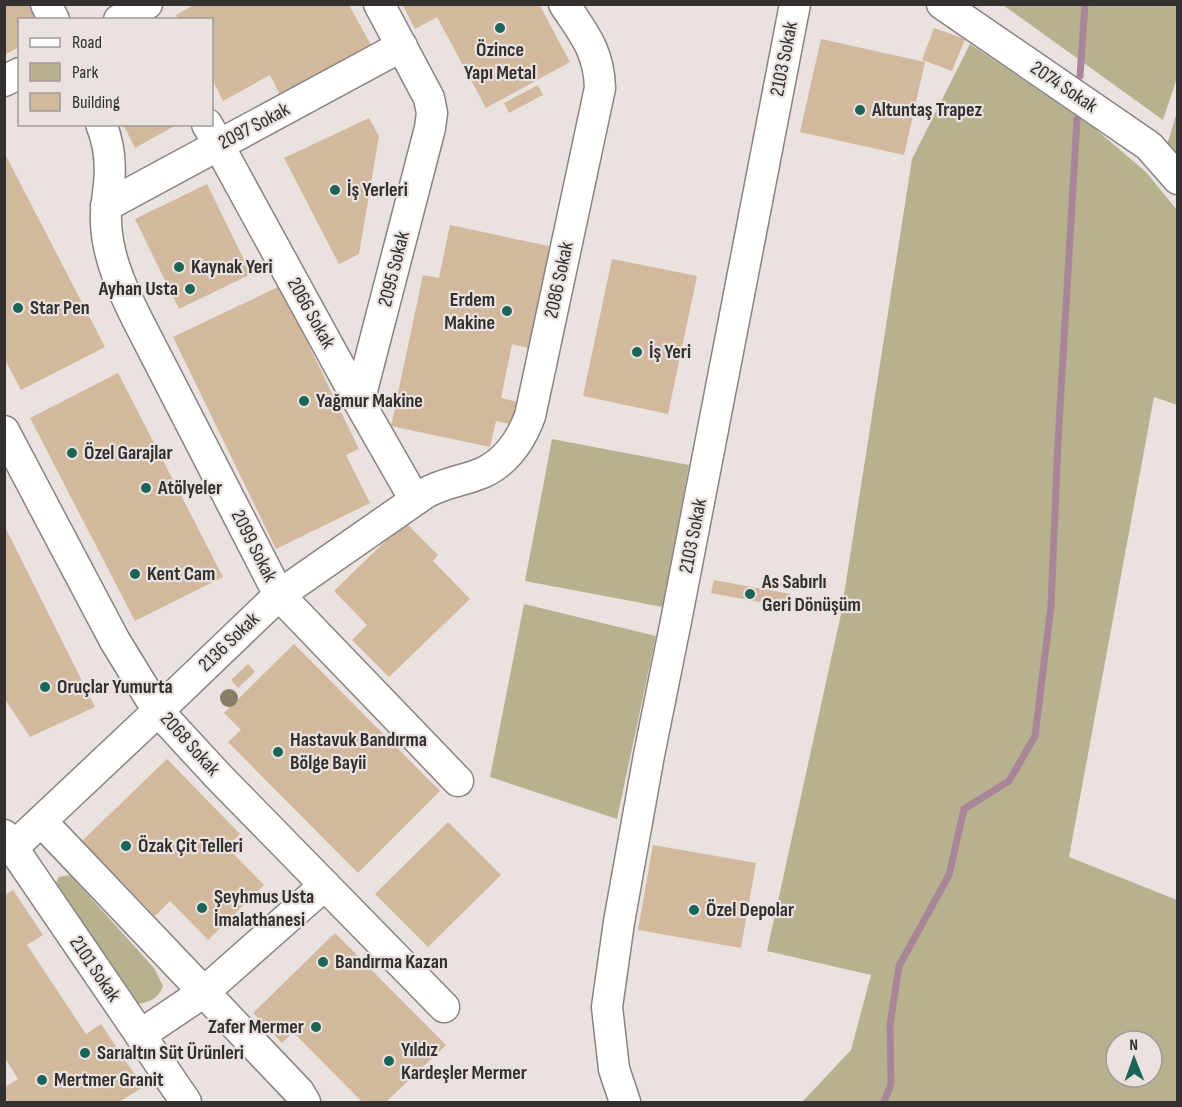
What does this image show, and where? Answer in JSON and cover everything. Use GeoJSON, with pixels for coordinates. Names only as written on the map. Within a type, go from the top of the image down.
{"type":"FeatureCollection","features":[{"type":"Feature","properties":{"kind":"street"},"geometry":{"type":"LineString","coordinates":[[46,4],[53,18]]}},
{"type":"Feature","properties":{"kind":"street","name":"2095 Sokak"},"geometry":{"type":"LineString","coordinates":[[359,402],[432,113],[429,98],[379,4]]}},
{"type":"Feature","properties":{"kind":"street","name":"2086 Sokak"},"geometry":{"type":"LineString","coordinates":[[415,500],[431,490],[484,472],[494,466],[512,451],[523,434],[530,416],[600,88],[600,73],[594,50],[564,4]]}},
{"type":"Feature","properties":{"kind":"street","name":"2103 Sokak"},"geometry":{"type":"LineString","coordinates":[[625,1102],[614,1069],[607,1007],[621,907],[795,4]]}},
{"type":"Feature","properties":{"kind":"street","name":"2074 Sokak"},"geometry":{"type":"LineString","coordinates":[[942,4],[1149,146],[1178,179]]}},
{"type":"Feature","properties":{"kind":"street","name":"2097 Sokak"},"geometry":{"type":"LineString","coordinates":[[106,206],[213,135],[402,46]]}},
{"type":"Feature","properties":{"kind":"street"},"geometry":{"type":"LineString","coordinates":[[4,81],[18,74]]}},
{"type":"Feature","properties":{"kind":"street","name":"2099 Sokak"},"geometry":{"type":"LineString","coordinates":[[102,126],[109,159],[107,235],[116,270],[126,296],[279,595],[458,781]]}},
{"type":"Feature","properties":{"kind":"street","name":"2066 Sokak"},"geometry":{"type":"LineString","coordinates":[[213,135],[415,500]]}},
{"type":"Feature","properties":{"kind":"street","name":"2068 Sokak"},"geometry":{"type":"LineString","coordinates":[[4,431],[115,641],[158,711],[219,777],[444,1007]]}},
{"type":"Feature","properties":{"kind":"street","name":"2136 Sokak"},"geometry":{"type":"LineString","coordinates":[[7,843],[22,839],[279,595],[415,500]]}},
{"type":"Feature","properties":{"kind":"street"},"geometry":{"type":"LineString","coordinates":[[41,821],[299,1092],[305,1102]]}},
{"type":"Feature","properties":{"kind":"street","name":"2101 Sokak"},"geometry":{"type":"LineString","coordinates":[[7,843],[140,1035],[174,1099]]}},
{"type":"Feature","properties":{"kind":"street"},"geometry":{"type":"LineString","coordinates":[[140,1035],[204,992],[325,885]]}},
{"type":"Feature","properties":{"kind":"green space"},"geometry":{"type":"Polygon","coordinates":[[[1003,5],[1177,5],[1177,78],[1163,120],[1003,5]]]}},
{"type":"Feature","properties":{"kind":"green space"},"geometry":{"type":"Polygon","coordinates":[[[970,44],[1093,127],[1146,172],[1177,210],[1177,405],[1154,397],[1069,857],[1177,900],[1177,1102],[802,1102],[851,1050],[871,975],[767,951],[841,614],[912,159],[970,44]]]}},
{"type":"Feature","properties":{"kind":"green space"},"geometry":{"type":"Polygon","coordinates":[[[1177,112],[1177,156],[1167,145],[1177,112]]]}},
{"type":"Feature","properties":{"kind":"green space"},"geometry":{"type":"Polygon","coordinates":[[[552,439],[689,465],[663,607],[525,581],[552,439]]]}},
{"type":"Feature","properties":{"kind":"green space"},"geometry":{"type":"Polygon","coordinates":[[[524,604],[656,636],[617,819],[490,777],[524,604]]]}},
{"type":"Feature","properties":{"kind":"green space"},"geometry":{"type":"Polygon","coordinates":[[[70,875],[154,968],[163,986],[153,999],[127,1006],[53,888],[59,877],[70,875]]]}},
{"type":"Feature","properties":{"kind":"building"},"geometry":{"type":"Polygon","coordinates":[[[4,4],[31,4],[39,18],[18,18],[18,48],[4,55],[4,4]]]}},
{"type":"Feature","properties":{"kind":"building"},"geometry":{"type":"Polygon","coordinates":[[[402,4],[539,4],[570,62],[486,108],[437,17],[415,29],[402,4]]]}},
{"type":"Feature","properties":{"kind":"building"},"geometry":{"type":"Polygon","coordinates":[[[194,5],[349,5],[371,45],[280,95],[270,75],[223,101],[213,81],[213,18],[178,18],[176,15],[194,5]]]}},
{"type":"Feature","properties":{"kind":"building"},"geometry":{"type":"Polygon","coordinates":[[[934,28],[965,39],[952,71],[922,60],[934,28]]]}},
{"type":"Feature","properties":{"kind":"building","name":"Altuntaş Trapez"},"geometry":{"type":"Polygon","coordinates":[[[821,39],[925,62],[904,155],[800,132],[821,39]]]}},
{"type":"Feature","properties":{"kind":"building"},"geometry":{"type":"Polygon","coordinates":[[[538,85],[543,95],[509,113],[504,103],[538,85]]]}},
{"type":"Feature","properties":{"kind":"building","name":"İş Yerleri"},"geometry":{"type":"Polygon","coordinates":[[[369,118],[379,136],[359,254],[339,264],[284,158],[369,118]]]}},
{"type":"Feature","properties":{"kind":"building"},"geometry":{"type":"Polygon","coordinates":[[[124,126],[174,126],[135,148],[124,126]]]}},
{"type":"Feature","properties":{"kind":"building"},"geometry":{"type":"Polygon","coordinates":[[[4,152],[105,347],[21,390],[4,358],[4,152]]]}},
{"type":"Feature","properties":{"kind":"building"},"geometry":{"type":"Polygon","coordinates":[[[207,184],[251,274],[179,309],[135,219],[207,184]]]}},
{"type":"Feature","properties":{"kind":"building"},"geometry":{"type":"Polygon","coordinates":[[[450,225],[553,247],[532,349],[512,344],[501,398],[518,402],[514,425],[496,421],[490,447],[391,426],[423,275],[439,278],[450,225]]]}},
{"type":"Feature","properties":{"kind":"building","name":"İş Yeri"},"geometry":{"type":"Polygon","coordinates":[[[612,259],[697,276],[668,414],[583,396],[612,259]]]}},
{"type":"Feature","properties":{"kind":"building"},"geometry":{"type":"Polygon","coordinates":[[[280,286],[359,449],[346,455],[370,503],[276,549],[173,337],[280,286]]]}},
{"type":"Feature","properties":{"kind":"building"},"geometry":{"type":"Polygon","coordinates":[[[118,373],[223,577],[135,621],[30,418],[118,373]]]}},
{"type":"Feature","properties":{"kind":"building"},"geometry":{"type":"Polygon","coordinates":[[[405,522],[438,555],[433,561],[470,599],[389,677],[352,640],[367,625],[334,591],[405,522]]]}},
{"type":"Feature","properties":{"kind":"building"},"geometry":{"type":"Polygon","coordinates":[[[4,525],[95,707],[30,737],[4,698],[4,525]]]}},
{"type":"Feature","properties":{"kind":"building","name":"As Sabırlı Geri Dönüşüm"},"geometry":{"type":"Polygon","coordinates":[[[714,580],[790,594],[787,607],[711,593],[714,580]]]}},
{"type":"Feature","properties":{"kind":"building"},"geometry":{"type":"Polygon","coordinates":[[[294,644],[440,791],[358,873],[228,742],[241,730],[224,713],[294,644]]]}},
{"type":"Feature","properties":{"kind":"building"},"geometry":{"type":"Polygon","coordinates":[[[248,664],[255,672],[238,688],[231,680],[248,664]]]}},
{"type":"Feature","properties":{"kind":"building"},"geometry":{"type":"Polygon","coordinates":[[[167,759],[240,834],[227,847],[264,885],[208,940],[170,901],[155,916],[82,841],[167,759]]]}},
{"type":"Feature","properties":{"kind":"building"},"geometry":{"type":"Polygon","coordinates":[[[448,822],[501,875],[428,947],[375,894],[448,822]]]}},
{"type":"Feature","properties":{"kind":"building","name":"Özel Depolar"},"geometry":{"type":"Polygon","coordinates":[[[653,845],[756,863],[741,948],[638,930],[653,845]]]}},
{"type":"Feature","properties":{"kind":"building"},"geometry":{"type":"Polygon","coordinates":[[[13,890],[43,935],[27,945],[86,1034],[101,1024],[143,1087],[119,1102],[8,1102],[5,1097],[5,1087],[18,1079],[5,1058],[5,895],[13,890]]]}},
{"type":"Feature","properties":{"kind":"building"},"geometry":{"type":"Polygon","coordinates":[[[335,933],[446,1045],[386,1102],[362,1102],[293,1032],[282,1043],[253,1013],[335,933]]]}},
{"type":"Feature","properties":{"kind":"waterway"},"geometry":{"type":"LineString","coordinates":[[1080,76],[1085,4]]}},
{"type":"Feature","properties":{"kind":"waterway"},"geometry":{"type":"LineString","coordinates":[[884,1102],[891,1084],[890,1025],[899,966],[949,875],[964,809],[1009,781],[1035,736],[1051,606],[1077,119]]}},
{"type":"Feature","properties":{"kind":"place","name":"Özince Yapı Metal"},"geometry":{"type":"Point","coordinates":[500,28]}},
{"type":"Feature","properties":{"kind":"place","name":"Altuntaş Trapez"},"geometry":{"type":"Point","coordinates":[860,110]}},
{"type":"Feature","properties":{"kind":"place","name":"İş Yerleri"},"geometry":{"type":"Point","coordinates":[335,190]}},
{"type":"Feature","properties":{"kind":"place","name":"Kaynak Yeri"},"geometry":{"type":"Point","coordinates":[179,267]}},
{"type":"Feature","properties":{"kind":"place","name":"Ayhan Usta"},"geometry":{"type":"Point","coordinates":[190,289]}},
{"type":"Feature","properties":{"kind":"place","name":"Star Pen"},"geometry":{"type":"Point","coordinates":[18,308]}},
{"type":"Feature","properties":{"kind":"place","name":"Erdem Makine"},"geometry":{"type":"Point","coordinates":[507,311]}},
{"type":"Feature","properties":{"kind":"place","name":"İş Yeri"},"geometry":{"type":"Point","coordinates":[637,352]}},
{"type":"Feature","properties":{"kind":"place","name":"Yağmur Makine"},"geometry":{"type":"Point","coordinates":[304,401]}},
{"type":"Feature","properties":{"kind":"place","name":"Özel Garajlar"},"geometry":{"type":"Point","coordinates":[72,453]}},
{"type":"Feature","properties":{"kind":"place","name":"Atölyeler"},"geometry":{"type":"Point","coordinates":[146,488]}},
{"type":"Feature","properties":{"kind":"place","name":"Kent Cam"},"geometry":{"type":"Point","coordinates":[135,574]}},
{"type":"Feature","properties":{"kind":"place","name":"As Sabırlı Geri Dönüşüm"},"geometry":{"type":"Point","coordinates":[750,594]}},
{"type":"Feature","properties":{"kind":"place","name":"Oruçlar Yumurta"},"geometry":{"type":"Point","coordinates":[45,687]}},
{"type":"Feature","properties":{"kind":"place","name":"Hastavuk Bandırma Bölge Bayii"},"geometry":{"type":"Point","coordinates":[278,752]}},
{"type":"Feature","properties":{"kind":"place","name":"Özak Çit Telleri"},"geometry":{"type":"Point","coordinates":[126,846]}},
{"type":"Feature","properties":{"kind":"place","name":"Şeyhmus Usta İmalathanesi"},"geometry":{"type":"Point","coordinates":[202,908]}},
{"type":"Feature","properties":{"kind":"place","name":"Özel Depolar"},"geometry":{"type":"Point","coordinates":[694,910]}},
{"type":"Feature","properties":{"kind":"place","name":"Bandırma Kazan"},"geometry":{"type":"Point","coordinates":[323,962]}},
{"type":"Feature","properties":{"kind":"place","name":"Zafer Mermer"},"geometry":{"type":"Point","coordinates":[316,1027]}},
{"type":"Feature","properties":{"kind":"place","name":"Sarıaltın Süt Ürünleri"},"geometry":{"type":"Point","coordinates":[85,1053]}},
{"type":"Feature","properties":{"kind":"place","name":"Yıldız Kardeşler Mermer"},"geometry":{"type":"Point","coordinates":[389,1061]}},
{"type":"Feature","properties":{"kind":"place","name":"Mertmer Granit"},"geometry":{"type":"Point","coordinates":[42,1080]}}]}
